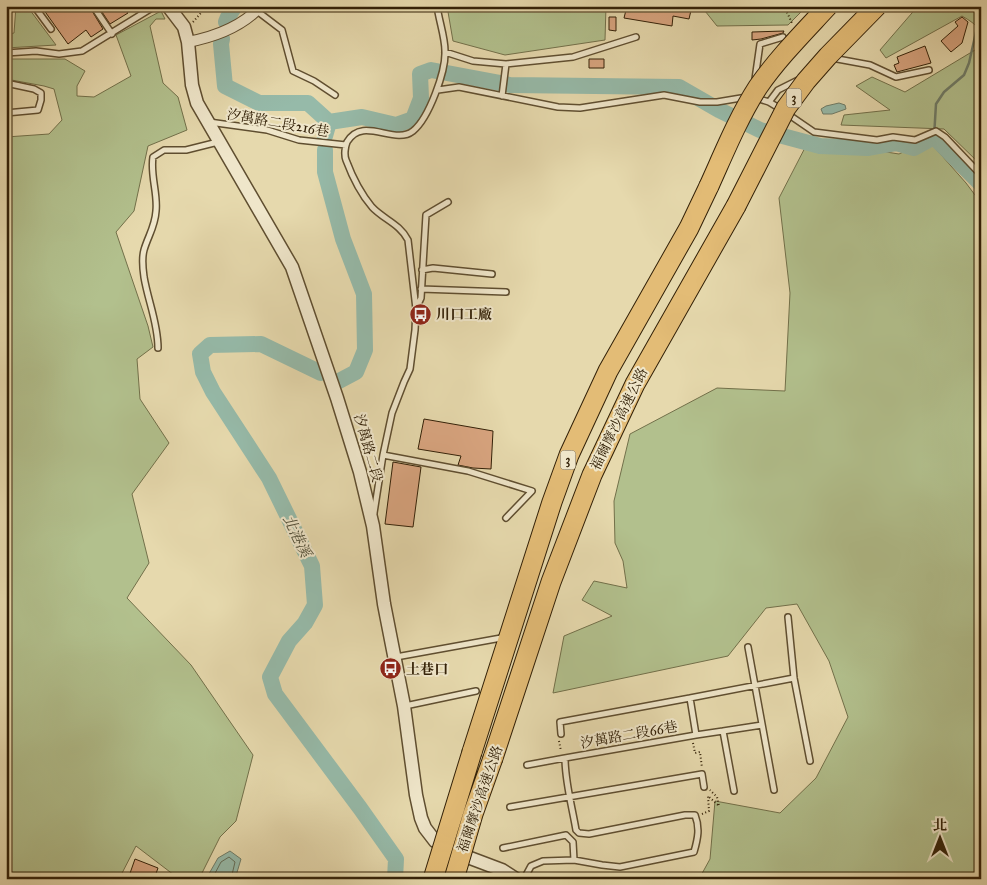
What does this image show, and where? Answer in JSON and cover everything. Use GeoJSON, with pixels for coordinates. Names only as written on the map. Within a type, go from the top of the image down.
{"type":"FeatureCollection","features":[{"type":"Feature","properties":{"kind":"highway","name":"福爾摩沙高速公路"},"geometry":{"type":"LineString","coordinates":[[433,879],[552,502],[570,455],[608,371],[689,228],[743,112],[758,87],[777,62],[828,6]]}},
{"type":"Feature","properties":{"kind":"highway","name":"福爾摩沙高速公路"},"geometry":{"type":"LineString","coordinates":[[454,879],[473,814],[551,582],[592,474],[635,384],[736,206],[786,108],[806,81],[877,6]]}},
{"type":"Feature","properties":{"kind":"street","name":"汐萬路二段"},"geometry":{"type":"LineString","coordinates":[[168,6],[184,27],[188,42],[192,85],[197,103],[292,267],[337,398],[360,472],[373,526],[384,604],[404,706],[421,818],[435,841],[449,850],[502,870],[516,879]]}},
{"type":"Feature","properties":{"kind":"street"},"geometry":{"type":"LineString","coordinates":[[188,42],[207,38],[237,26],[259,8]]}},
{"type":"Feature","properties":{"kind":"lane"},"geometry":{"type":"LineString","coordinates":[[34,6],[51,29]]}},
{"type":"Feature","properties":{"kind":"lane"},"geometry":{"type":"LineString","coordinates":[[93,6],[112,34]]}},
{"type":"Feature","properties":{"kind":"lane"},"geometry":{"type":"LineString","coordinates":[[6,53],[36,51],[59,54],[82,51],[155,6]]}},
{"type":"Feature","properties":{"kind":"lane"},"geometry":{"type":"LineString","coordinates":[[373,526],[383,455],[392,413],[410,370],[416,309],[408,240],[404,232],[372,207],[354,178],[345,158],[346,146],[351,136],[360,130],[400,134],[411,132],[419,126],[438,90],[445,52],[437,6]]}},
{"type":"Feature","properties":{"kind":"lane"},"geometry":{"type":"LineString","coordinates":[[259,8],[282,30],[293,71],[314,81],[335,95]]}},
{"type":"Feature","properties":{"kind":"lane"},"geometry":{"type":"LineString","coordinates":[[445,52],[473,61],[506,64],[573,58],[636,37]]}},
{"type":"Feature","properties":{"kind":"lane"},"geometry":{"type":"LineString","coordinates":[[753,97],[760,44],[783,37]]}},
{"type":"Feature","properties":{"kind":"lane"},"geometry":{"type":"LineString","coordinates":[[769,102],[778,90],[834,57],[870,65],[896,77],[929,70]]}},
{"type":"Feature","properties":{"kind":"lane"},"geometry":{"type":"LineString","coordinates":[[502,96],[506,64]]}},
{"type":"Feature","properties":{"kind":"lane"},"geometry":{"type":"LineString","coordinates":[[6,83],[34,89],[41,93],[38,110],[6,113]]}},
{"type":"Feature","properties":{"kind":"lane"},"geometry":{"type":"LineString","coordinates":[[438,90],[459,87],[558,107],[580,108],[664,95],[700,102],[717,102],[740,97],[753,97],[769,102],[814,132],[877,140],[893,138],[915,140],[936,131],[945,137],[981,175]]}},
{"type":"Feature","properties":{"kind":"lane","name":"汐萬路二段216巷"},"geometry":{"type":"LineString","coordinates":[[206,121],[268,130],[299,140],[346,146]]}},
{"type":"Feature","properties":{"kind":"lane"},"geometry":{"type":"LineString","coordinates":[[158,348],[158,332],[144,276],[143,252],[153,231],[156,213],[157,198],[152,164],[153,157],[164,150],[186,150],[218,142]]}},
{"type":"Feature","properties":{"kind":"lane"},"geometry":{"type":"LineString","coordinates":[[416,309],[421,298],[426,215],[448,202]]}},
{"type":"Feature","properties":{"kind":"lane"},"geometry":{"type":"LineString","coordinates":[[422,270],[433,268],[492,274]]}},
{"type":"Feature","properties":{"kind":"lane"},"geometry":{"type":"LineString","coordinates":[[421,289],[506,292]]}},
{"type":"Feature","properties":{"kind":"lane"},"geometry":{"type":"LineString","coordinates":[[383,455],[468,471],[532,491],[506,518]]}},
{"type":"Feature","properties":{"kind":"lane"},"geometry":{"type":"LineString","coordinates":[[788,617],[794,678],[810,761]]}},
{"type":"Feature","properties":{"kind":"lane"},"geometry":{"type":"LineString","coordinates":[[395,658],[501,638]]}},
{"type":"Feature","properties":{"kind":"lane"},"geometry":{"type":"LineString","coordinates":[[748,647],[774,790]]}},
{"type":"Feature","properties":{"kind":"lane"},"geometry":{"type":"LineString","coordinates":[[561,734],[560,722],[794,678]]}},
{"type":"Feature","properties":{"kind":"lane"},"geometry":{"type":"LineString","coordinates":[[404,706],[476,691]]}},
{"type":"Feature","properties":{"kind":"lane","name":"汐萬路二段66巷"},"geometry":{"type":"LineString","coordinates":[[690,698],[694,736],[564,758],[576,830],[579,833],[589,834],[685,815],[695,815],[698,822]]}},
{"type":"Feature","properties":{"kind":"lane"},"geometry":{"type":"LineString","coordinates":[[694,736],[762,725]]}},
{"type":"Feature","properties":{"kind":"lane"},"geometry":{"type":"LineString","coordinates":[[723,731],[734,791]]}},
{"type":"Feature","properties":{"kind":"lane"},"geometry":{"type":"LineString","coordinates":[[527,765],[564,758]]}},
{"type":"Feature","properties":{"kind":"lane"},"geometry":{"type":"LineString","coordinates":[[510,807],[702,774],[704,787]]}},
{"type":"Feature","properties":{"kind":"lane"},"geometry":{"type":"LineString","coordinates":[[524,879],[531,866],[543,861],[574,860],[602,866],[620,867],[694,852],[699,837],[698,822]]}},
{"type":"Feature","properties":{"kind":"lane"},"geometry":{"type":"LineString","coordinates":[[503,848],[566,835],[573,842],[574,860]]}},
{"type":"Feature","properties":{"kind":"path"},"geometry":{"type":"LineString","coordinates":[[184,27],[194,20],[207,6]]}},
{"type":"Feature","properties":{"kind":"path"},"geometry":{"type":"LineString","coordinates":[[561,734],[559,740],[564,758]]}},
{"type":"Feature","properties":{"kind":"path"},"geometry":{"type":"LineString","coordinates":[[694,736],[695,753],[700,752],[702,774]]}},
{"type":"Feature","properties":{"kind":"path"},"geometry":{"type":"LineString","coordinates":[[698,822],[702,814],[709,811],[708,796],[719,806],[717,797],[712,791],[704,787]]}},
{"type":"Feature","properties":{"kind":"green space"},"geometry":{"type":"Polygon","coordinates":[[[16,6],[27,6],[56,45],[6,48],[6,35],[14,33],[16,6]]]}},
{"type":"Feature","properties":{"kind":"green space"},"geometry":{"type":"Polygon","coordinates":[[[447,6],[606,6],[605,40],[505,55],[453,41],[447,6]]]}},
{"type":"Feature","properties":{"kind":"green space"},"geometry":{"type":"Polygon","coordinates":[[[701,6],[807,6],[788,25],[717,26],[701,6]]]}},
{"type":"Feature","properties":{"kind":"green space"},"geometry":{"type":"Polygon","coordinates":[[[918,6],[981,6],[981,165],[944,129],[841,125],[844,115],[890,110],[856,86],[872,77],[905,92],[980,47],[979,31],[972,22],[962,16],[886,58],[880,50],[918,6]]]}},
{"type":"Feature","properties":{"kind":"green space"},"geometry":{"type":"Polygon","coordinates":[[[161,11],[165,19],[156,19],[150,26],[163,83],[178,97],[187,130],[148,146],[134,211],[116,232],[148,326],[153,347],[137,359],[140,399],[169,443],[132,494],[149,563],[127,598],[191,665],[253,755],[236,821],[220,837],[199,879],[173,879],[174,875],[136,846],[119,879],[6,879],[6,137],[49,134],[62,120],[54,89],[6,79],[6,59],[65,59],[85,71],[77,86],[77,96],[94,97],[131,76],[116,35],[161,11]]]}},
{"type":"Feature","properties":{"kind":"green space"},"geometry":{"type":"Polygon","coordinates":[[[809,140],[899,154],[928,140],[981,203],[981,879],[699,879],[710,859],[715,801],[780,813],[816,778],[848,717],[829,661],[797,604],[766,608],[728,656],[553,693],[564,636],[612,616],[582,600],[594,581],[627,588],[623,561],[615,543],[614,501],[630,434],[717,388],[785,391],[790,293],[779,198],[809,140]]]}},
{"type":"Feature","properties":{"kind":"water"},"geometry":{"type":"Polygon","coordinates":[[[839,103],[845,105],[846,109],[832,114],[823,114],[821,109],[839,103]]]}},
{"type":"Feature","properties":{"kind":"water"},"geometry":{"type":"Polygon","coordinates":[[[230,851],[241,859],[235,879],[206,879],[218,858],[230,851]]]}},
{"type":"Feature","properties":{"kind":"building"},"geometry":{"type":"Polygon","coordinates":[[[41,6],[89,6],[103,29],[91,37],[86,30],[68,44],[41,6]]]}},
{"type":"Feature","properties":{"kind":"building"},"geometry":{"type":"Polygon","coordinates":[[[98,6],[123,6],[128,13],[110,24],[98,6]]]}},
{"type":"Feature","properties":{"kind":"building"},"geometry":{"type":"Polygon","coordinates":[[[627,6],[692,6],[689,19],[673,16],[672,26],[624,18],[627,6]]]}},
{"type":"Feature","properties":{"kind":"building"},"geometry":{"type":"Polygon","coordinates":[[[609,17],[616,17],[616,31],[609,30],[609,17]]]}},
{"type":"Feature","properties":{"kind":"building"},"geometry":{"type":"Polygon","coordinates":[[[962,17],[968,22],[962,43],[951,52],[941,41],[958,26],[955,22],[962,17]]]}},
{"type":"Feature","properties":{"kind":"building"},"geometry":{"type":"Polygon","coordinates":[[[784,31],[783,33],[752,40],[752,32],[784,31]]]}},
{"type":"Feature","properties":{"kind":"building"},"geometry":{"type":"Polygon","coordinates":[[[925,46],[931,63],[897,72],[894,65],[899,63],[897,57],[925,46]]]}},
{"type":"Feature","properties":{"kind":"building"},"geometry":{"type":"Polygon","coordinates":[[[589,59],[604,59],[604,68],[589,68],[589,59]]]}},
{"type":"Feature","properties":{"kind":"building"},"geometry":{"type":"Polygon","coordinates":[[[424,419],[493,431],[491,469],[458,465],[461,456],[418,449],[424,419]]]}},
{"type":"Feature","properties":{"kind":"building"},"geometry":{"type":"Polygon","coordinates":[[[393,462],[421,467],[413,527],[385,524],[393,462]]]}},
{"type":"Feature","properties":{"kind":"building"},"geometry":{"type":"Polygon","coordinates":[[[135,859],[158,868],[154,879],[128,879],[135,859]]]}},
{"type":"Feature","properties":{"kind":"waterway","name":"北港溪"},"geometry":{"type":"LineString","coordinates":[[226,22],[235,6]]}},
{"type":"Feature","properties":{"kind":"waterway"},"geometry":{"type":"LineString","coordinates":[[934,137],[936,104],[944,92],[964,75],[969,63],[981,10]]}},
{"type":"Feature","properties":{"kind":"waterway","name":"北港溪"},"geometry":{"type":"LineString","coordinates":[[222,39],[225,86],[259,103],[308,103],[329,122],[325,136]]}},
{"type":"Feature","properties":{"kind":"waterway"},"geometry":{"type":"LineString","coordinates":[[329,122],[362,117],[396,125],[413,119],[421,98],[420,74],[431,70],[510,85],[679,87],[719,110],[760,130],[820,146],[867,148],[896,143],[914,148],[934,137],[981,184]]}},
{"type":"Feature","properties":{"kind":"waterway","name":"北港溪"},"geometry":{"type":"LineString","coordinates":[[325,150],[325,172],[343,239],[364,294],[365,350],[356,372],[339,381]]}},
{"type":"Feature","properties":{"kind":"waterway","name":"北港溪"},"geometry":{"type":"LineString","coordinates":[[321,373],[261,344],[210,345],[200,354],[203,372],[213,392],[269,478],[312,566],[315,605],[305,623],[289,641],[270,677],[275,694],[396,859],[395,879]]}},
{"type":"Feature","properties":{"kind":"place","name":"川口工廠"},"geometry":{"type":"Point","coordinates":[420,314]}},
{"type":"Feature","properties":{"kind":"place","name":"土巷口"},"geometry":{"type":"Point","coordinates":[390,669]}}]}
